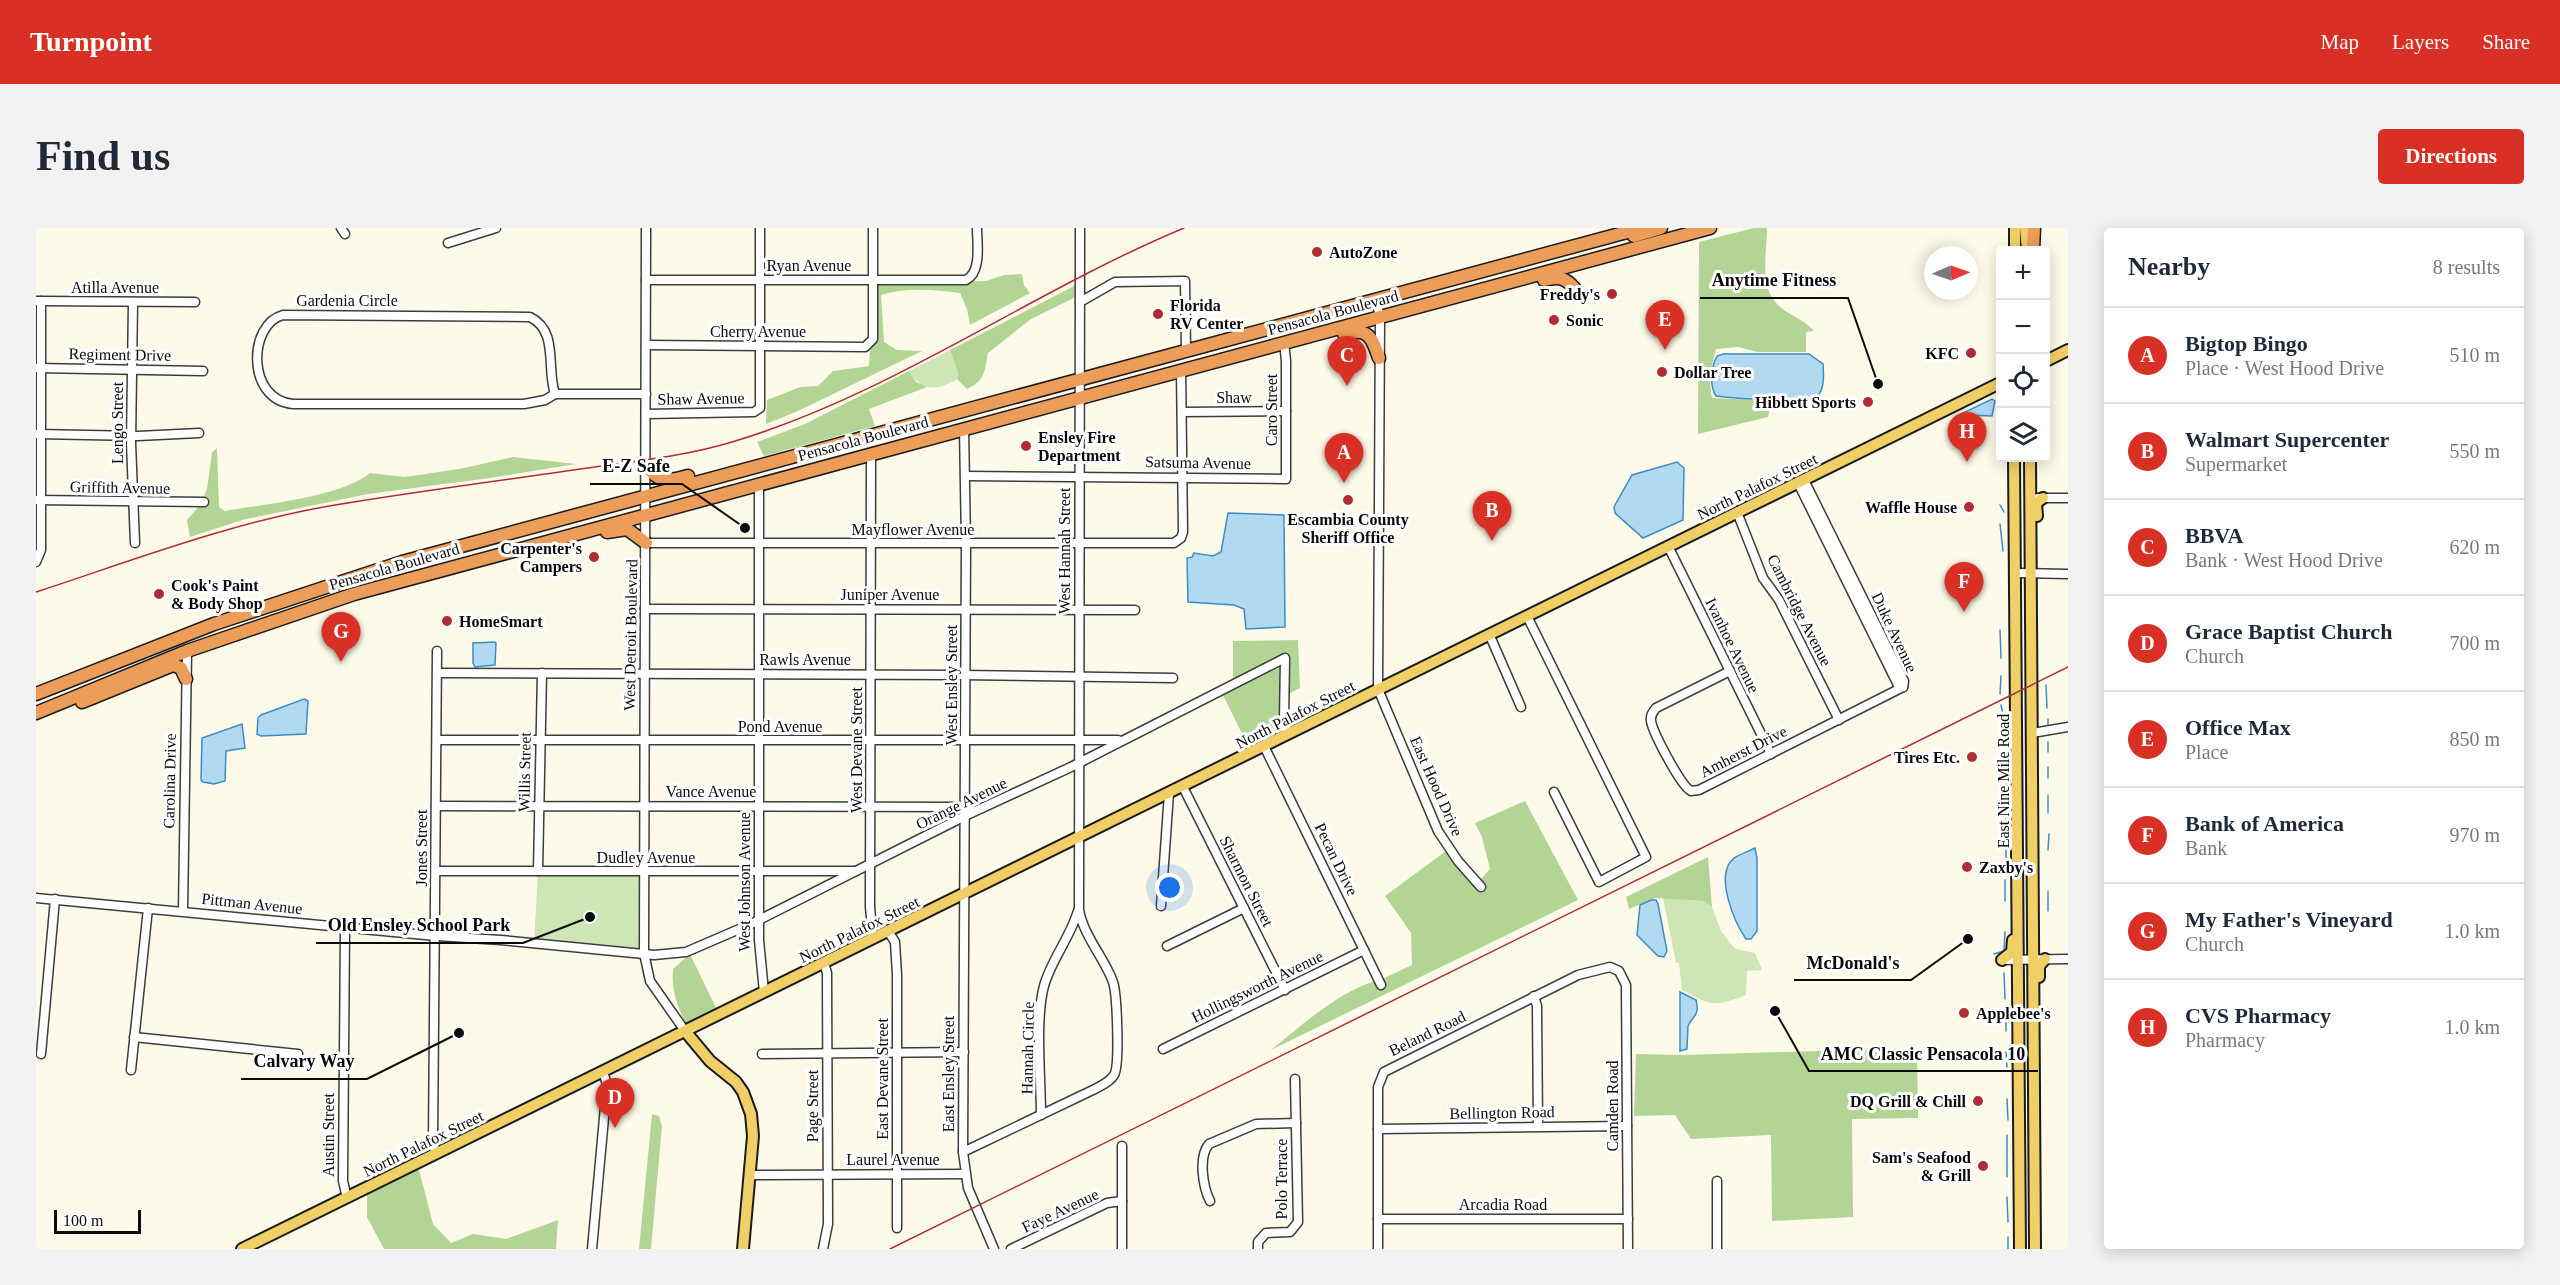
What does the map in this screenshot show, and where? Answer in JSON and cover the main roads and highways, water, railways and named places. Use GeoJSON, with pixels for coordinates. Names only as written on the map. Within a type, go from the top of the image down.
{"type":"FeatureCollection","features":[{"type":"Feature","properties":{"kind":"highway"},"geometry":{"type":"LineString","coordinates":[[1595,240],[1626,228]]}},
{"type":"Feature","properties":{"kind":"highway","name":"Pensacola Boulevard"},"geometry":{"type":"LineString","coordinates":[[37,694],[162,643],[273,603],[402,562],[1515,260],[1642,228]]}},
{"type":"Feature","properties":{"kind":"highway"},"geometry":{"type":"LineString","coordinates":[[1569,266],[1573,255],[1582,250],[1661,228]]}},
{"type":"Feature","properties":{"kind":"highway","name":"Pensacola Boulevard"},"geometry":{"type":"LineString","coordinates":[[36,713],[187,651],[354,594],[495,554],[1710,228]]}},
{"type":"Feature","properties":{"kind":"highway"},"geometry":{"type":"LineString","coordinates":[[1695,232],[1718,228]]}},
{"type":"Feature","properties":{"kind":"highway"},"geometry":{"type":"LineString","coordinates":[[2030,246],[2032,228]]}},
{"type":"Feature","properties":{"kind":"highway"},"geometry":{"type":"LineString","coordinates":[[1380,316],[1381,308],[1386,303],[1494,274],[1515,260]]}},
{"type":"Feature","properties":{"kind":"highway"},"geometry":{"type":"LineString","coordinates":[[1499,285],[1515,287],[1557,276],[1564,278],[1575,289]]}},
{"type":"Feature","properties":{"kind":"highway"},"geometry":{"type":"LineString","coordinates":[[1277,344],[1292,333],[1360,315],[1370,310],[1375,299]]}},
{"type":"Feature","properties":{"kind":"highway"},"geometry":{"type":"LineString","coordinates":[[1277,344],[1313,342],[1356,331],[1372,338],[1379,358]]}},
{"type":"Feature","properties":{"kind":"highway"},"geometry":{"type":"LineString","coordinates":[[1079,397],[1085,387],[1091,383],[1157,365],[1186,351]]}},
{"type":"Feature","properties":{"kind":"highway"},"geometry":{"type":"LineString","coordinates":[[970,426],[1002,411],[1066,394],[1073,391],[1079,380]]}},
{"type":"Feature","properties":{"kind":"highway"},"geometry":{"type":"LineString","coordinates":[[871,453],[881,439],[925,427],[945,416]]}},
{"type":"Feature","properties":{"kind":"highway"},"geometry":{"type":"LineString","coordinates":[[646,465],[657,478],[663,481],[771,454],[781,459]]}},
{"type":"Feature","properties":{"kind":"highway"},"geometry":{"type":"LineString","coordinates":[[646,514],[653,503],[662,498],[742,476],[757,466]]}},
{"type":"Feature","properties":{"kind":"highway"},"geometry":{"type":"LineString","coordinates":[[458,564],[465,555],[629,512],[640,506],[646,496]]}},
{"type":"Feature","properties":{"kind":"highway"},"geometry":{"type":"LineString","coordinates":[[495,554],[512,557],[619,529],[627,529],[646,543]]}},
{"type":"Feature","properties":{"kind":"highway"},"geometry":{"type":"LineString","coordinates":[[187,651],[190,641],[196,636],[261,612],[273,603]]}},
{"type":"Feature","properties":{"kind":"highway"},"geometry":{"type":"LineString","coordinates":[[36,721],[173,665],[181,668],[186,679]]}},
{"type":"Feature","properties":{"kind":"main road"},"geometry":{"type":"LineString","coordinates":[[2025,228],[2029,246]]}},
{"type":"Feature","properties":{"kind":"main road"},"geometry":{"type":"LineString","coordinates":[[2010,246],[2013,231]]}},
{"type":"Feature","properties":{"kind":"main road"},"geometry":{"type":"LineString","coordinates":[[2013,231],[2016,246]]}},
{"type":"Feature","properties":{"kind":"main road"},"geometry":{"type":"LineString","coordinates":[[2050,359],[2064,352]]}},
{"type":"Feature","properties":{"kind":"main road","name":"North Palafox Street"},"geometry":{"type":"LineString","coordinates":[[243,1249],[1378,689],[1528,618],[1737,512],[1996,385]]}},
{"type":"Feature","properties":{"kind":"main road"},"geometry":{"type":"LineString","coordinates":[[1986,390],[1996,391]]}},
{"type":"Feature","properties":{"kind":"main road","name":"East Nine Mile Road"},"geometry":{"type":"LineString","coordinates":[[2014,462],[2015,519],[2026,572],[2016,608],[2020,1249]]}},
{"type":"Feature","properties":{"kind":"main road"},"geometry":{"type":"LineString","coordinates":[[2020,462],[2020,479],[2024,491],[2030,498]]}},
{"type":"Feature","properties":{"kind":"main road"},"geometry":{"type":"LineString","coordinates":[[2025,462],[2025,476],[2030,486]]}},
{"type":"Feature","properties":{"kind":"main road","name":"East Nine Mile Road"},"geometry":{"type":"LineString","coordinates":[[2030,462],[2026,629],[2031,642],[2032,733],[2034,1108],[2032,1249]]}},
{"type":"Feature","properties":{"kind":"main road"},"geometry":{"type":"LineString","coordinates":[[2026,572],[2036,557],[2037,503],[2043,498]]}},
{"type":"Feature","properties":{"kind":"main road"},"geometry":{"type":"LineString","coordinates":[[2015,502],[2021,506],[2026,516],[2026,572]]}},
{"type":"Feature","properties":{"kind":"main road"},"geometry":{"type":"LineString","coordinates":[[2016,608],[2021,619],[2023,660],[2031,667]]}},
{"type":"Feature","properties":{"kind":"main road"},"geometry":{"type":"LineString","coordinates":[[2017,668],[2031,667]]}},
{"type":"Feature","properties":{"kind":"main road"},"geometry":{"type":"LineString","coordinates":[[2017,703],[2022,714],[2024,754],[2027,760],[2032,760]]}},
{"type":"Feature","properties":{"kind":"main road"},"geometry":{"type":"LineString","coordinates":[[2018,760],[2026,767],[2028,809],[2032,818]]}},
{"type":"Feature","properties":{"kind":"main road"},"geometry":{"type":"LineString","coordinates":[[2002,960],[2008,957],[2013,945],[2011,792],[2018,783]]}},
{"type":"Feature","properties":{"kind":"main road"},"geometry":{"type":"LineString","coordinates":[[2018,806],[2022,818],[2024,945],[2028,957],[2033,960]]}},
{"type":"Feature","properties":{"kind":"main road"},"geometry":{"type":"LineString","coordinates":[[2034,1108],[2040,1081],[2039,966],[2045,959]]}},
{"type":"Feature","properties":{"kind":"main road"},"geometry":{"type":"LineString","coordinates":[[2019,960],[2025,965],[2028,976],[2028,1092],[2034,1108]]}},
{"type":"Feature","properties":{"kind":"main road"},"geometry":{"type":"LineString","coordinates":[[685,1031],[710,1061],[736,1082],[747,1101],[753,1125],[743,1249]]}},
{"type":"Feature","properties":{"kind":"main road"},"geometry":{"type":"LineString","coordinates":[[2019,1044],[2024,1061],[2025,1249]]}},
{"type":"Feature","properties":{"kind":"main road"},"geometry":{"type":"LineString","coordinates":[[2024,1125],[2028,1130],[2031,1171],[2034,1176]]}},
{"type":"Feature","properties":{"kind":"main road"},"geometry":{"type":"LineString","coordinates":[[2025,1187],[2028,1197],[2032,1249]]}},
{"type":"Feature","properties":{"kind":"main road"},"geometry":{"type":"LineString","coordinates":[[2014,1249],[2014,1232],[2020,1210]]}},
{"type":"Feature","properties":{"kind":"water"},"geometry":{"type":"Polygon","coordinates":[[[1723,354],[1809,354],[1823,364],[1822,389],[1813,399],[1716,396],[1712,387],[1713,365],[1717,356],[1723,354]]]}},
{"type":"Feature","properties":{"kind":"water"},"geometry":{"type":"Polygon","coordinates":[[[1992,399],[1995,401],[1992,416],[1964,415],[1963,413],[1992,399]]]}},
{"type":"Feature","properties":{"kind":"water"},"geometry":{"type":"Polygon","coordinates":[[[1677,462],[1684,468],[1683,520],[1643,538],[1615,513],[1614,507],[1632,475],[1677,462]]]}},
{"type":"Feature","properties":{"kind":"water"},"geometry":{"type":"Polygon","coordinates":[[[1228,513],[1284,515],[1285,627],[1246,629],[1244,609],[1234,605],[1188,602],[1187,558],[1192,557],[1194,553],[1213,556],[1221,552],[1228,513]]]}},
{"type":"Feature","properties":{"kind":"water"},"geometry":{"type":"Polygon","coordinates":[[[473,643],[496,643],[495,665],[475,667],[473,643]]]}},
{"type":"Feature","properties":{"kind":"water"},"geometry":{"type":"Polygon","coordinates":[[[304,699],[308,701],[306,734],[261,736],[257,734],[258,718],[261,715],[304,699]]]}},
{"type":"Feature","properties":{"kind":"water"},"geometry":{"type":"Polygon","coordinates":[[[242,724],[245,748],[226,751],[225,781],[214,784],[203,782],[201,780],[202,738],[242,724]]]}},
{"type":"Feature","properties":{"kind":"water"},"geometry":{"type":"Polygon","coordinates":[[[1755,848],[1757,931],[1751,939],[1746,939],[1728,899],[1725,876],[1733,859],[1755,848]]]}},
{"type":"Feature","properties":{"kind":"water"},"geometry":{"type":"Polygon","coordinates":[[[1656,900],[1658,904],[1667,951],[1664,957],[1658,956],[1637,935],[1640,905],[1656,900]]]}},
{"type":"Feature","properties":{"kind":"water"},"geometry":{"type":"Polygon","coordinates":[[[1680,992],[1696,1000],[1697,1009],[1688,1026],[1687,1049],[1680,1051],[1680,992]]]}},
{"type":"Feature","properties":{"kind":"waterway"},"geometry":{"type":"LineString","coordinates":[[2000,505],[2004,512]]}},
{"type":"Feature","properties":{"kind":"waterway"},"geometry":{"type":"LineString","coordinates":[[2000,524],[2003,551]]}},
{"type":"Feature","properties":{"kind":"waterway"},"geometry":{"type":"LineString","coordinates":[[2000,630],[2001,658]]}},
{"type":"Feature","properties":{"kind":"waterway"},"geometry":{"type":"LineString","coordinates":[[2000,694],[2001,676]]}},
{"type":"Feature","properties":{"kind":"waterway"},"geometry":{"type":"LineString","coordinates":[[2046,685],[2047,708]]}},
{"type":"Feature","properties":{"kind":"waterway"},"geometry":{"type":"LineString","coordinates":[[2001,705],[2005,724]]}},
{"type":"Feature","properties":{"kind":"waterway"},"geometry":{"type":"LineString","coordinates":[[2048,719],[2048,725]]}},
{"type":"Feature","properties":{"kind":"waterway"},"geometry":{"type":"LineString","coordinates":[[2048,742],[2048,752]]}},
{"type":"Feature","properties":{"kind":"waterway"},"geometry":{"type":"LineString","coordinates":[[2048,767],[2048,778]]}},
{"type":"Feature","properties":{"kind":"waterway"},"geometry":{"type":"LineString","coordinates":[[2006,781],[2006,825]]}},
{"type":"Feature","properties":{"kind":"waterway"},"geometry":{"type":"LineString","coordinates":[[2048,795],[2048,813]]}},
{"type":"Feature","properties":{"kind":"waterway"},"geometry":{"type":"LineString","coordinates":[[2048,850],[2049,834]]}},
{"type":"Feature","properties":{"kind":"waterway"},"geometry":{"type":"LineString","coordinates":[[2006,849],[2006,859]]}},
{"type":"Feature","properties":{"kind":"waterway"},"geometry":{"type":"LineString","coordinates":[[2005,880],[2005,901]]}},
{"type":"Feature","properties":{"kind":"waterway"},"geometry":{"type":"LineString","coordinates":[[2048,891],[2048,911]]}},
{"type":"Feature","properties":{"kind":"waterway"},"geometry":{"type":"LineString","coordinates":[[1994,954],[2004,951],[2005,932]]}},
{"type":"Feature","properties":{"kind":"waterway"},"geometry":{"type":"LineString","coordinates":[[2004,973],[2005,999]]}},
{"type":"Feature","properties":{"kind":"waterway"},"geometry":{"type":"LineString","coordinates":[[2006,1010],[2006,1031]]}},
{"type":"Feature","properties":{"kind":"waterway"},"geometry":{"type":"LineString","coordinates":[[2006,1052],[2007,1067]]}},
{"type":"Feature","properties":{"kind":"waterway"},"geometry":{"type":"LineString","coordinates":[[2007,1099],[2008,1120]]}},
{"type":"Feature","properties":{"kind":"waterway"},"geometry":{"type":"LineString","coordinates":[[2007,1135],[2007,1177]]}},
{"type":"Feature","properties":{"kind":"waterway"},"geometry":{"type":"LineString","coordinates":[[2007,1197],[2008,1222]]}},
{"type":"Feature","properties":{"kind":"waterway"},"geometry":{"type":"LineString","coordinates":[[2008,1237],[2008,1249]]}},
{"type":"Feature","properties":{"kind":"railway"},"geometry":{"type":"LineString","coordinates":[[36,592],[184,543],[297,512],[398,495],[661,458],[732,442],[791,422],[849,397],[1071,282],[1184,228]]}},
{"type":"Feature","properties":{"kind":"railway"},"geometry":{"type":"LineString","coordinates":[[890,1249],[2068,667]]}},
{"type":"Feature","properties":{"kind":"place","name":"AutoZone"},"geometry":{"type":"Point","coordinates":[1317,252]}},
{"type":"Feature","properties":{"kind":"place","name":"Freddy's"},"geometry":{"type":"Point","coordinates":[1612,294]}},
{"type":"Feature","properties":{"kind":"place","name":"Florida RV Center"},"geometry":{"type":"Point","coordinates":[1158,314]}},
{"type":"Feature","properties":{"kind":"place","name":"Sonic"},"geometry":{"type":"Point","coordinates":[1554,320]}},
{"type":"Feature","properties":{"kind":"place","name":"Office Max"},"geometry":{"type":"Point","coordinates":[1665,350]}},
{"type":"Feature","properties":{"kind":"place","name":"KFC"},"geometry":{"type":"Point","coordinates":[1971,353]}},
{"type":"Feature","properties":{"kind":"place","name":"Dollar Tree"},"geometry":{"type":"Point","coordinates":[1662,372]}},
{"type":"Feature","properties":{"kind":"place","name":"Anytime Fitness"},"geometry":{"type":"Point","coordinates":[1878,384]}},
{"type":"Feature","properties":{"kind":"place","name":"BBVA"},"geometry":{"type":"Point","coordinates":[1347,386]}},
{"type":"Feature","properties":{"kind":"place","name":"Hibbett Sports"},"geometry":{"type":"Point","coordinates":[1868,402]}},
{"type":"Feature","properties":{"kind":"place","name":"Ensley Fire Department"},"geometry":{"type":"Point","coordinates":[1026,446]}},
{"type":"Feature","properties":{"kind":"place","name":"CVS Pharmacy"},"geometry":{"type":"Point","coordinates":[1967,462]}},
{"type":"Feature","properties":{"kind":"place","name":"Bigtop Bingo"},"geometry":{"type":"Point","coordinates":[1344,483]}},
{"type":"Feature","properties":{"kind":"place","name":"Escambia County Sheriff Office"},"geometry":{"type":"Point","coordinates":[1348,500]}},
{"type":"Feature","properties":{"kind":"place","name":"Waffle House"},"geometry":{"type":"Point","coordinates":[1969,507]}},
{"type":"Feature","properties":{"kind":"place","name":"E-Z Safe"},"geometry":{"type":"Point","coordinates":[745,528]}},
{"type":"Feature","properties":{"kind":"place","name":"Walmart Supercenter"},"geometry":{"type":"Point","coordinates":[1492,541]}},
{"type":"Feature","properties":{"kind":"place","name":"Carpenter's Campers"},"geometry":{"type":"Point","coordinates":[594,557]}},
{"type":"Feature","properties":{"kind":"place","name":"Cook's Paint & Body Shop"},"geometry":{"type":"Point","coordinates":[159,594]}},
{"type":"Feature","properties":{"kind":"place","name":"Bank of America"},"geometry":{"type":"Point","coordinates":[1964,612]}},
{"type":"Feature","properties":{"kind":"place","name":"HomeSmart"},"geometry":{"type":"Point","coordinates":[447,621]}},
{"type":"Feature","properties":{"kind":"place","name":"My Father's Vineyard"},"geometry":{"type":"Point","coordinates":[341,662]}},
{"type":"Feature","properties":{"kind":"place","name":"Tires Etc."},"geometry":{"type":"Point","coordinates":[1972,757]}},
{"type":"Feature","properties":{"kind":"place","name":"Zaxby's"},"geometry":{"type":"Point","coordinates":[1967,867]}},
{"type":"Feature","properties":{"kind":"place","name":"Old Ensley School Park"},"geometry":{"type":"Point","coordinates":[590,917]}},
{"type":"Feature","properties":{"kind":"place","name":"McDonald's"},"geometry":{"type":"Point","coordinates":[1968,939]}},
{"type":"Feature","properties":{"kind":"place","name":"AMC Classic Pensacola 10"},"geometry":{"type":"Point","coordinates":[1775,1011]}},
{"type":"Feature","properties":{"kind":"place","name":"Applebee's"},"geometry":{"type":"Point","coordinates":[1964,1013]}},
{"type":"Feature","properties":{"kind":"place","name":"Calvary Way"},"geometry":{"type":"Point","coordinates":[459,1033]}},
{"type":"Feature","properties":{"kind":"place","name":"DQ Grill & Chill"},"geometry":{"type":"Point","coordinates":[1978,1101]}},
{"type":"Feature","properties":{"kind":"place","name":"Grace Baptist Church"},"geometry":{"type":"Point","coordinates":[615,1128]}},
{"type":"Feature","properties":{"kind":"place","name":"Sam's Seafood & Grill"},"geometry":{"type":"Point","coordinates":[1983,1166]}}]}
